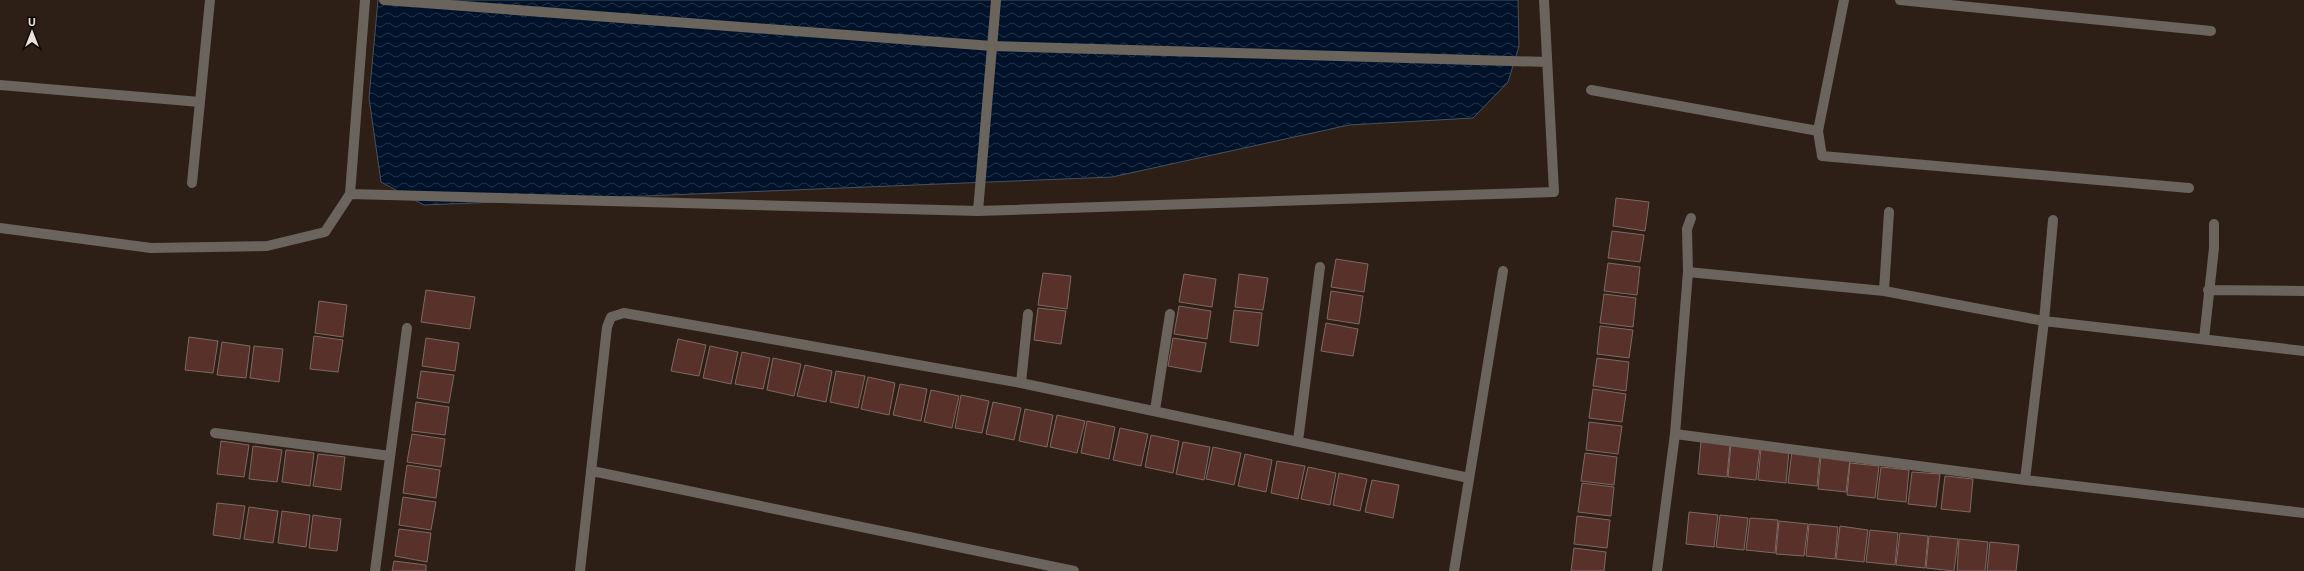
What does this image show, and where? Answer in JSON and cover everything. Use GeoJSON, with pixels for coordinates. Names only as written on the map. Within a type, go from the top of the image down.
{"type":"FeatureCollection","features":[{"type":"Feature","properties":{"kind":"street"},"geometry":{"type":"LineString","coordinates":[[192,183],[210,0]]}},
{"type":"Feature","properties":{"kind":"street"},"geometry":{"type":"LineString","coordinates":[[0,228],[151,248],[267,246],[325,232],[350,194],[365,0]]}},
{"type":"Feature","properties":{"kind":"street"},"geometry":{"type":"LineString","coordinates":[[384,0],[992,46],[1546,62]]}},
{"type":"Feature","properties":{"kind":"street"},"geometry":{"type":"LineString","coordinates":[[978,211],[996,0]]}},
{"type":"Feature","properties":{"kind":"street"},"geometry":{"type":"LineString","coordinates":[[350,194],[978,211],[1554,192],[1546,62],[1544,0]]}},
{"type":"Feature","properties":{"kind":"street"},"geometry":{"type":"LineString","coordinates":[[1844,0],[1818,131],[1822,156],[2189,188]]}},
{"type":"Feature","properties":{"kind":"street"},"geometry":{"type":"LineString","coordinates":[[1900,0],[2211,31]]}},
{"type":"Feature","properties":{"kind":"street"},"geometry":{"type":"LineString","coordinates":[[0,84],[200,102]]}},
{"type":"Feature","properties":{"kind":"street"},"geometry":{"type":"LineString","coordinates":[[1591,90],[1818,131]]}},
{"type":"Feature","properties":{"kind":"street"},"geometry":{"type":"LineString","coordinates":[[1884,291],[1889,212]]}},
{"type":"Feature","properties":{"kind":"street"},"geometry":{"type":"LineString","coordinates":[[1657,571],[1675,434],[1688,272],[1686,229],[1691,218]]}},
{"type":"Feature","properties":{"kind":"street"},"geometry":{"type":"LineString","coordinates":[[2025,480],[2044,321],[2053,220]]}},
{"type":"Feature","properties":{"kind":"street"},"geometry":{"type":"LineString","coordinates":[[2204,339],[2208,290],[2214,248],[2214,224]]}},
{"type":"Feature","properties":{"kind":"street"},"geometry":{"type":"LineString","coordinates":[[1298,441],[1320,267]]}},
{"type":"Feature","properties":{"kind":"street"},"geometry":{"type":"LineString","coordinates":[[1454,571],[1503,271]]}},
{"type":"Feature","properties":{"kind":"street"},"geometry":{"type":"LineString","coordinates":[[1688,272],[1884,291],[2044,321],[2304,351]]}},
{"type":"Feature","properties":{"kind":"street"},"geometry":{"type":"LineString","coordinates":[[2208,290],[2304,291]]}},
{"type":"Feature","properties":{"kind":"street"},"geometry":{"type":"LineString","coordinates":[[580,571],[607,327],[611,317],[624,313],[1021,383],[1155,410],[1469,478]]}},
{"type":"Feature","properties":{"kind":"street"},"geometry":{"type":"LineString","coordinates":[[1021,383],[1028,314]]}},
{"type":"Feature","properties":{"kind":"street"},"geometry":{"type":"LineString","coordinates":[[1155,410],[1170,314]]}},
{"type":"Feature","properties":{"kind":"street"},"geometry":{"type":"LineString","coordinates":[[375,571],[408,328]]}},
{"type":"Feature","properties":{"kind":"street"},"geometry":{"type":"LineString","coordinates":[[216,433],[390,456]]}},
{"type":"Feature","properties":{"kind":"street"},"geometry":{"type":"LineString","coordinates":[[1675,434],[2025,480],[2304,513]]}},
{"type":"Feature","properties":{"kind":"street"},"geometry":{"type":"LineString","coordinates":[[592,471],[1074,571]]}},
{"type":"Feature","properties":{"kind":"water"},"geometry":{"type":"Polygon","coordinates":[[[378,0],[1518,0],[1519,46],[1508,82],[1473,118],[1349,125],[1112,177],[424,205],[381,182],[369,98],[378,0]]]}},
{"type":"Feature","properties":{"kind":"building"},"geometry":{"type":"Polygon","coordinates":[[[1616,198],[1649,202],[1645,231],[1613,226],[1616,198]]]}},
{"type":"Feature","properties":{"kind":"building"},"geometry":{"type":"Polygon","coordinates":[[[1612,231],[1644,235],[1640,262],[1608,258],[1612,231]]]}},
{"type":"Feature","properties":{"kind":"building"},"geometry":{"type":"Polygon","coordinates":[[[1336,259],[1368,264],[1364,292],[1331,287],[1336,259]]]}},
{"type":"Feature","properties":{"kind":"building"},"geometry":{"type":"Polygon","coordinates":[[[1608,263],[1640,267],[1637,295],[1604,291],[1608,263]]]}},
{"type":"Feature","properties":{"kind":"building"},"geometry":{"type":"Polygon","coordinates":[[[1043,273],[1071,276],[1067,309],[1038,305],[1043,273]]]}},
{"type":"Feature","properties":{"kind":"building"},"geometry":{"type":"Polygon","coordinates":[[[1184,274],[1216,279],[1212,307],[1179,302],[1184,274]]]}},
{"type":"Feature","properties":{"kind":"building"},"geometry":{"type":"Polygon","coordinates":[[[1239,274],[1268,278],[1263,310],[1235,307],[1239,274]]]}},
{"type":"Feature","properties":{"kind":"building"},"geometry":{"type":"Polygon","coordinates":[[[426,290],[475,297],[470,329],[421,322],[426,290]]]}},
{"type":"Feature","properties":{"kind":"building"},"geometry":{"type":"Polygon","coordinates":[[[1331,291],[1363,296],[1359,324],[1327,319],[1331,291]]]}},
{"type":"Feature","properties":{"kind":"building"},"geometry":{"type":"Polygon","coordinates":[[[1604,294],[1636,298],[1633,327],[1600,323],[1604,294]]]}},
{"type":"Feature","properties":{"kind":"building"},"geometry":{"type":"Polygon","coordinates":[[[319,301],[347,305],[343,337],[315,333],[319,301]]]}},
{"type":"Feature","properties":{"kind":"building"},"geometry":{"type":"Polygon","coordinates":[[[1179,306],[1211,311],[1207,339],[1174,334],[1179,306]]]}},
{"type":"Feature","properties":{"kind":"building"},"geometry":{"type":"Polygon","coordinates":[[[1038,308],[1066,311],[1061,344],[1034,340],[1038,308]]]}},
{"type":"Feature","properties":{"kind":"building"},"geometry":{"type":"Polygon","coordinates":[[[1234,310],[1262,313],[1258,346],[1230,342],[1234,310]]]}},
{"type":"Feature","properties":{"kind":"building"},"geometry":{"type":"Polygon","coordinates":[[[1326,323],[1358,329],[1353,356],[1321,351],[1326,323]]]}},
{"type":"Feature","properties":{"kind":"building"},"geometry":{"type":"Polygon","coordinates":[[[1600,326],[1633,330],[1629,358],[1597,354],[1600,326]]]}},
{"type":"Feature","properties":{"kind":"building"},"geometry":{"type":"Polygon","coordinates":[[[314,336],[343,340],[338,372],[310,369],[314,336]]]}},
{"type":"Feature","properties":{"kind":"building"},"geometry":{"type":"Polygon","coordinates":[[[189,337],[218,341],[213,373],[185,370],[189,337]]]}},
{"type":"Feature","properties":{"kind":"building"},"geometry":{"type":"Polygon","coordinates":[[[426,338],[459,343],[455,371],[422,366],[426,338]]]}},
{"type":"Feature","properties":{"kind":"building"},"geometry":{"type":"Polygon","coordinates":[[[1173,338],[1206,343],[1201,372],[1168,366],[1173,338]]]}},
{"type":"Feature","properties":{"kind":"building"},"geometry":{"type":"Polygon","coordinates":[[[678,339],[706,345],[699,376],[671,371],[678,339]]]}},
{"type":"Feature","properties":{"kind":"building"},"geometry":{"type":"Polygon","coordinates":[[[222,342],[250,346],[246,378],[217,375],[222,342]]]}},
{"type":"Feature","properties":{"kind":"building"},"geometry":{"type":"Polygon","coordinates":[[[254,346],[283,349],[279,382],[250,378],[254,346]]]}},
{"type":"Feature","properties":{"kind":"building"},"geometry":{"type":"Polygon","coordinates":[[[710,346],[738,352],[731,384],[703,378],[710,346]]]}},
{"type":"Feature","properties":{"kind":"building"},"geometry":{"type":"Polygon","coordinates":[[[742,352],[770,358],[763,389],[735,384],[742,352]]]}},
{"type":"Feature","properties":{"kind":"building"},"geometry":{"type":"Polygon","coordinates":[[[773,358],[801,364],[794,396],[767,390],[773,358]]]}},
{"type":"Feature","properties":{"kind":"building"},"geometry":{"type":"Polygon","coordinates":[[[1597,358],[1629,362],[1626,391],[1593,386],[1597,358]]]}},
{"type":"Feature","properties":{"kind":"building"},"geometry":{"type":"Polygon","coordinates":[[[805,365],[832,371],[826,402],[797,396],[805,365]]]}},
{"type":"Feature","properties":{"kind":"building"},"geometry":{"type":"Polygon","coordinates":[[[421,371],[454,375],[449,403],[417,398],[421,371]]]}},
{"type":"Feature","properties":{"kind":"building"},"geometry":{"type":"Polygon","coordinates":[[[836,371],[865,376],[858,408],[830,402],[836,371]]]}},
{"type":"Feature","properties":{"kind":"building"},"geometry":{"type":"Polygon","coordinates":[[[868,377],[895,383],[889,415],[861,409],[868,377]]]}},
{"type":"Feature","properties":{"kind":"building"},"geometry":{"type":"Polygon","coordinates":[[[900,384],[927,389],[921,421],[893,415],[900,384]]]}},
{"type":"Feature","properties":{"kind":"building"},"geometry":{"type":"Polygon","coordinates":[[[1593,389],[1626,394],[1622,422],[1589,418],[1593,389]]]}},
{"type":"Feature","properties":{"kind":"building"},"geometry":{"type":"Polygon","coordinates":[[[931,390],[959,396],[952,428],[924,422],[931,390]]]}},
{"type":"Feature","properties":{"kind":"building"},"geometry":{"type":"Polygon","coordinates":[[[961,395],[989,401],[982,433],[955,428],[961,395]]]}},
{"type":"Feature","properties":{"kind":"building"},"geometry":{"type":"Polygon","coordinates":[[[416,402],[449,407],[445,435],[412,431],[416,402]]]}},
{"type":"Feature","properties":{"kind":"building"},"geometry":{"type":"Polygon","coordinates":[[[993,402],[1021,408],[1014,440],[986,434],[993,402]]]}},
{"type":"Feature","properties":{"kind":"building"},"geometry":{"type":"Polygon","coordinates":[[[1025,409],[1053,415],[1047,447],[1019,441],[1025,409]]]}},
{"type":"Feature","properties":{"kind":"building"},"geometry":{"type":"Polygon","coordinates":[[[1057,415],[1085,421],[1077,453],[1050,447],[1057,415]]]}},
{"type":"Feature","properties":{"kind":"building"},"geometry":{"type":"Polygon","coordinates":[[[1087,421],[1115,427],[1109,459],[1081,453],[1087,421]]]}},
{"type":"Feature","properties":{"kind":"building"},"geometry":{"type":"Polygon","coordinates":[[[1589,422],[1622,426],[1618,454],[1586,450],[1589,422]]]}},
{"type":"Feature","properties":{"kind":"building"},"geometry":{"type":"Polygon","coordinates":[[[1120,428],[1148,434],[1141,466],[1113,460],[1120,428]]]}},
{"type":"Feature","properties":{"kind":"building"},"geometry":{"type":"Polygon","coordinates":[[[412,434],[445,439],[441,467],[407,462],[412,434]]]}},
{"type":"Feature","properties":{"kind":"building"},"geometry":{"type":"Polygon","coordinates":[[[1151,435],[1179,441],[1173,473],[1145,467],[1151,435]]]}},
{"type":"Feature","properties":{"kind":"building"},"geometry":{"type":"Polygon","coordinates":[[[221,441],[249,445],[244,477],[217,474],[221,441]]]}},
{"type":"Feature","properties":{"kind":"building"},"geometry":{"type":"Polygon","coordinates":[[[1701,441],[1730,444],[1727,477],[1698,474],[1701,441]]]}},
{"type":"Feature","properties":{"kind":"building"},"geometry":{"type":"Polygon","coordinates":[[[1183,442],[1210,447],[1204,480],[1176,474],[1183,442]]]}},
{"type":"Feature","properties":{"kind":"building"},"geometry":{"type":"Polygon","coordinates":[[[1731,444],[1760,447],[1756,480],[1728,477],[1731,444]]]}},
{"type":"Feature","properties":{"kind":"building"},"geometry":{"type":"Polygon","coordinates":[[[253,446],[282,450],[277,482],[249,479],[253,446]]]}},
{"type":"Feature","properties":{"kind":"building"},"geometry":{"type":"Polygon","coordinates":[[[1213,447],[1241,453],[1234,485],[1206,479],[1213,447]]]}},
{"type":"Feature","properties":{"kind":"building"},"geometry":{"type":"Polygon","coordinates":[[[1761,448],[1789,451],[1786,483],[1758,480],[1761,448]]]}},
{"type":"Feature","properties":{"kind":"building"},"geometry":{"type":"Polygon","coordinates":[[[286,450],[314,453],[310,486],[282,482],[286,450]]]}},
{"type":"Feature","properties":{"kind":"building"},"geometry":{"type":"Polygon","coordinates":[[[1792,451],[1820,454],[1817,486],[1788,483],[1792,451]]]}},
{"type":"Feature","properties":{"kind":"building"},"geometry":{"type":"Polygon","coordinates":[[[1585,453],[1617,457],[1614,485],[1581,481],[1585,453]]]}},
{"type":"Feature","properties":{"kind":"building"},"geometry":{"type":"Polygon","coordinates":[[[318,454],[345,457],[341,490],[313,486],[318,454]]]}},
{"type":"Feature","properties":{"kind":"building"},"geometry":{"type":"Polygon","coordinates":[[[1245,454],[1272,460],[1266,492],[1238,486],[1245,454]]]}},
{"type":"Feature","properties":{"kind":"building"},"geometry":{"type":"Polygon","coordinates":[[[1821,456],[1850,459],[1846,492],[1818,489],[1821,456]]]}},
{"type":"Feature","properties":{"kind":"building"},"geometry":{"type":"Polygon","coordinates":[[[1277,461],[1305,466],[1298,499],[1271,493],[1277,461]]]}},
{"type":"Feature","properties":{"kind":"building"},"geometry":{"type":"Polygon","coordinates":[[[1850,463],[1879,466],[1875,498],[1847,495],[1850,463]]]}},
{"type":"Feature","properties":{"kind":"building"},"geometry":{"type":"Polygon","coordinates":[[[407,465],[440,470],[436,498],[403,493],[407,465]]]}},
{"type":"Feature","properties":{"kind":"building"},"geometry":{"type":"Polygon","coordinates":[[[1308,467],[1336,473],[1330,505],[1301,499],[1308,467]]]}},
{"type":"Feature","properties":{"kind":"building"},"geometry":{"type":"Polygon","coordinates":[[[1881,467],[1909,470],[1906,502],[1877,499],[1881,467]]]}},
{"type":"Feature","properties":{"kind":"building"},"geometry":{"type":"Polygon","coordinates":[[[1912,472],[1940,474],[1936,507],[1908,504],[1912,472]]]}},
{"type":"Feature","properties":{"kind":"building"},"geometry":{"type":"Polygon","coordinates":[[[1339,473],[1367,479],[1360,511],[1333,505],[1339,473]]]}},
{"type":"Feature","properties":{"kind":"building"},"geometry":{"type":"Polygon","coordinates":[[[1945,476],[1973,479],[1970,512],[1941,509],[1945,476]]]}},
{"type":"Feature","properties":{"kind":"building"},"geometry":{"type":"Polygon","coordinates":[[[1372,480],[1399,485],[1393,518],[1365,512],[1372,480]]]}},
{"type":"Feature","properties":{"kind":"building"},"geometry":{"type":"Polygon","coordinates":[[[1582,483],[1614,487],[1611,516],[1578,512],[1582,483]]]}},
{"type":"Feature","properties":{"kind":"building"},"geometry":{"type":"Polygon","coordinates":[[[403,497],[436,502],[431,530],[399,525],[403,497]]]}},
{"type":"Feature","properties":{"kind":"building"},"geometry":{"type":"Polygon","coordinates":[[[217,503],[245,506],[240,539],[213,535],[217,503]]]}},
{"type":"Feature","properties":{"kind":"building"},"geometry":{"type":"Polygon","coordinates":[[[249,507],[278,511],[273,543],[244,539],[249,507]]]}},
{"type":"Feature","properties":{"kind":"building"},"geometry":{"type":"Polygon","coordinates":[[[282,511],[310,515],[306,547],[278,543],[282,511]]]}},
{"type":"Feature","properties":{"kind":"building"},"geometry":{"type":"Polygon","coordinates":[[[1689,512],[1718,515],[1714,547],[1686,544],[1689,512]]]}},
{"type":"Feature","properties":{"kind":"building"},"geometry":{"type":"Polygon","coordinates":[[[313,515],[341,519],[337,551],[309,548],[313,515]]]}},
{"type":"Feature","properties":{"kind":"building"},"geometry":{"type":"Polygon","coordinates":[[[1720,515],[1748,518],[1744,550],[1716,547],[1720,515]]]}},
{"type":"Feature","properties":{"kind":"building"},"geometry":{"type":"Polygon","coordinates":[[[1577,516],[1610,520],[1607,548],[1574,544],[1577,516]]]}},
{"type":"Feature","properties":{"kind":"building"},"geometry":{"type":"Polygon","coordinates":[[[1750,518],[1778,520],[1775,553],[1746,550],[1750,518]]]}},
{"type":"Feature","properties":{"kind":"building"},"geometry":{"type":"Polygon","coordinates":[[[1779,521],[1808,524],[1804,556],[1776,554],[1779,521]]]}},
{"type":"Feature","properties":{"kind":"building"},"geometry":{"type":"Polygon","coordinates":[[[1809,524],[1838,527],[1835,559],[1806,556],[1809,524]]]}},
{"type":"Feature","properties":{"kind":"building"},"geometry":{"type":"Polygon","coordinates":[[[1840,526],[1868,530],[1864,562],[1836,559],[1840,526]]]}},
{"type":"Feature","properties":{"kind":"building"},"geometry":{"type":"Polygon","coordinates":[[[399,529],[431,533],[427,562],[395,556],[399,529]]]}},
{"type":"Feature","properties":{"kind":"building"},"geometry":{"type":"Polygon","coordinates":[[[1870,530],[1898,533],[1895,565],[1866,562],[1870,530]]]}},
{"type":"Feature","properties":{"kind":"building"},"geometry":{"type":"Polygon","coordinates":[[[1900,533],[1928,536],[1925,568],[1896,565],[1900,533]]]}},
{"type":"Feature","properties":{"kind":"building"},"geometry":{"type":"Polygon","coordinates":[[[1929,536],[1958,539],[1954,571],[1926,568],[1929,536]]]}},
{"type":"Feature","properties":{"kind":"building"},"geometry":{"type":"Polygon","coordinates":[[[1959,539],[1988,542],[1985,571],[1957,571],[1959,539]]]}},
{"type":"Feature","properties":{"kind":"building"},"geometry":{"type":"Polygon","coordinates":[[[1990,542],[2019,545],[2016,571],[1987,571],[1990,542]]]}},
{"type":"Feature","properties":{"kind":"building"},"geometry":{"type":"Polygon","coordinates":[[[1574,548],[1606,552],[1604,571],[1571,571],[1574,548]]]}},
{"type":"Feature","properties":{"kind":"building"},"geometry":{"type":"Polygon","coordinates":[[[394,561],[426,565],[426,571],[392,571],[394,561]]]}}]}
